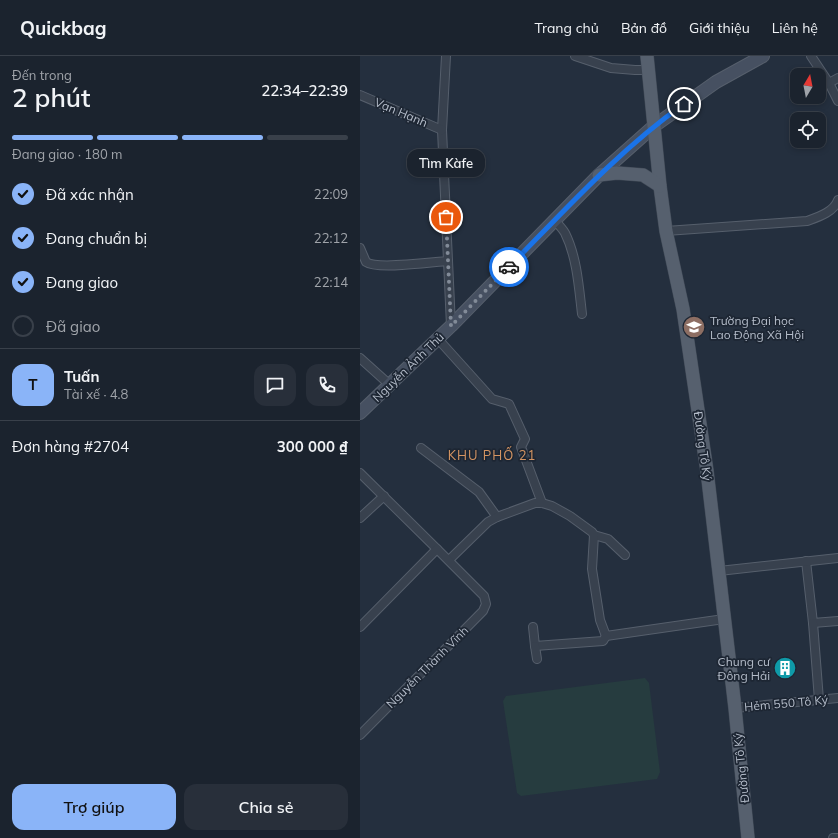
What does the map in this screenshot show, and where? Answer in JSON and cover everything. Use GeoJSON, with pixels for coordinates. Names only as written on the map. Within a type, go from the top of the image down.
{"type":"FeatureCollection","features":[{"type":"Feature","properties":{"kind":"main road","name":"Đường Tô Ký"},"geometry":{"type":"LineString","coordinates":[[647,56],[666,230],[683,309],[707,471],[735,708],[748,838]]}},
{"type":"Feature","properties":{"kind":"main road","name":"Nguyễn Ảnh Thủ"},"geometry":{"type":"LineString","coordinates":[[360,413],[438,339],[600,175],[654,126],[716,82],[763,56]]}},
{"type":"Feature","properties":{"kind":"main road"},"geometry":{"type":"LineString","coordinates":[[600,175],[617,173],[643,175],[660,186]]}},
{"type":"Feature","properties":{"kind":"street"},"geometry":{"type":"LineString","coordinates":[[446,56],[442,130],[451,326]]}},
{"type":"Feature","properties":{"kind":"street"},"geometry":{"type":"LineString","coordinates":[[575,56],[610,68],[648,70]]}},
{"type":"Feature","properties":{"kind":"street"},"geometry":{"type":"LineString","coordinates":[[811,56],[829,83],[838,101]]}},
{"type":"Feature","properties":{"kind":"street"},"geometry":{"type":"LineString","coordinates":[[829,83],[838,78]]}},
{"type":"Feature","properties":{"kind":"street","name":"Vạn Hạnh"},"geometry":{"type":"LineString","coordinates":[[360,95],[442,130]]}},
{"type":"Feature","properties":{"kind":"street"},"geometry":{"type":"LineString","coordinates":[[666,230],[807,221],[821,216],[837,204],[838,200]]}},
{"type":"Feature","properties":{"kind":"street"},"geometry":{"type":"LineString","coordinates":[[555,221],[564,232],[572,254],[578,279],[582,314]]}},
{"type":"Feature","properties":{"kind":"street"},"geometry":{"type":"LineString","coordinates":[[360,248],[366,262],[376,266],[448,261]]}},
{"type":"Feature","properties":{"kind":"street"},"geometry":{"type":"LineString","coordinates":[[438,339],[492,398],[509,404],[523,432],[525,438],[521,446],[542,503]]}},
{"type":"Feature","properties":{"kind":"street"},"geometry":{"type":"LineString","coordinates":[[360,358],[390,385]]}},
{"type":"Feature","properties":{"kind":"street"},"geometry":{"type":"LineString","coordinates":[[421,448],[479,492],[497,517]]}},
{"type":"Feature","properties":{"kind":"street"},"geometry":{"type":"LineString","coordinates":[[360,473],[449,560],[488,522],[497,517],[535,503],[542,503],[552,506],[570,516],[589,528],[594,535],[608,539],[625,555]]}},
{"type":"Feature","properties":{"kind":"street"},"geometry":{"type":"LineString","coordinates":[[360,518],[384,496]]}},
{"type":"Feature","properties":{"kind":"street"},"geometry":{"type":"LineString","coordinates":[[594,535],[592,569],[600,620],[606,636]]}},
{"type":"Feature","properties":{"kind":"street"},"geometry":{"type":"LineString","coordinates":[[360,627],[437,549]]}},
{"type":"Feature","properties":{"kind":"street"},"geometry":{"type":"LineString","coordinates":[[719,571],[838,558]]}},
{"type":"Feature","properties":{"kind":"street","name":"Nguyễn Thành Vĩnh"},"geometry":{"type":"LineString","coordinates":[[360,735],[483,612],[486,604],[484,596],[449,560]]}},
{"type":"Feature","properties":{"kind":"street"},"geometry":{"type":"LineString","coordinates":[[806,561],[819,700]]}},
{"type":"Feature","properties":{"kind":"street"},"geometry":{"type":"LineString","coordinates":[[535,646],[602,641],[606,636],[724,619]]}},
{"type":"Feature","properties":{"kind":"street"},"geometry":{"type":"LineString","coordinates":[[813,623],[838,621]]}},
{"type":"Feature","properties":{"kind":"street"},"geometry":{"type":"LineString","coordinates":[[533,627],[537,659]]}},
{"type":"Feature","properties":{"kind":"street","name":"Hẻm 550 Tô Ký"},"geometry":{"type":"LineString","coordinates":[[735,708],[838,698]]}},
{"type":"Feature","properties":{"kind":"street"},"geometry":{"type":"LineString","coordinates":[[833,838],[838,838]]}},
{"type":"Feature","properties":{"kind":"green space"},"geometry":{"type":"Polygon","coordinates":[[[645,678],[649,683],[660,772],[657,779],[521,796],[517,793],[503,701],[506,696],[645,678]]]}},
{"type":"Feature","properties":{"kind":"way so far"},"geometry":{"type":"LineString","coordinates":[[446,217],[451,326],[509,267]]}},
{"type":"Feature","properties":{"kind":"place","name":"Tìm Kàfe"},"geometry":{"type":"Point","coordinates":[446,217]}},
{"type":"Feature","properties":{"kind":"place","name":"Trường Đại học Lao Động Xã Hội"},"geometry":{"type":"Point","coordinates":[694,327]}},
{"type":"Feature","properties":{"kind":"place","name":"Chung cư Đông Hải"},"geometry":{"type":"Point","coordinates":[785,668]}},
{"type":"Feature","properties":{"kind":"district","name":"KHU PHỐ 21"},"geometry":{"type":"Point","coordinates":[492,455]}},
{"type":"Feature","properties":{"kind":"route"},"geometry":{"type":"LineString","coordinates":[[509,267],[600,175],[654,126],[684,104]]}}]}
